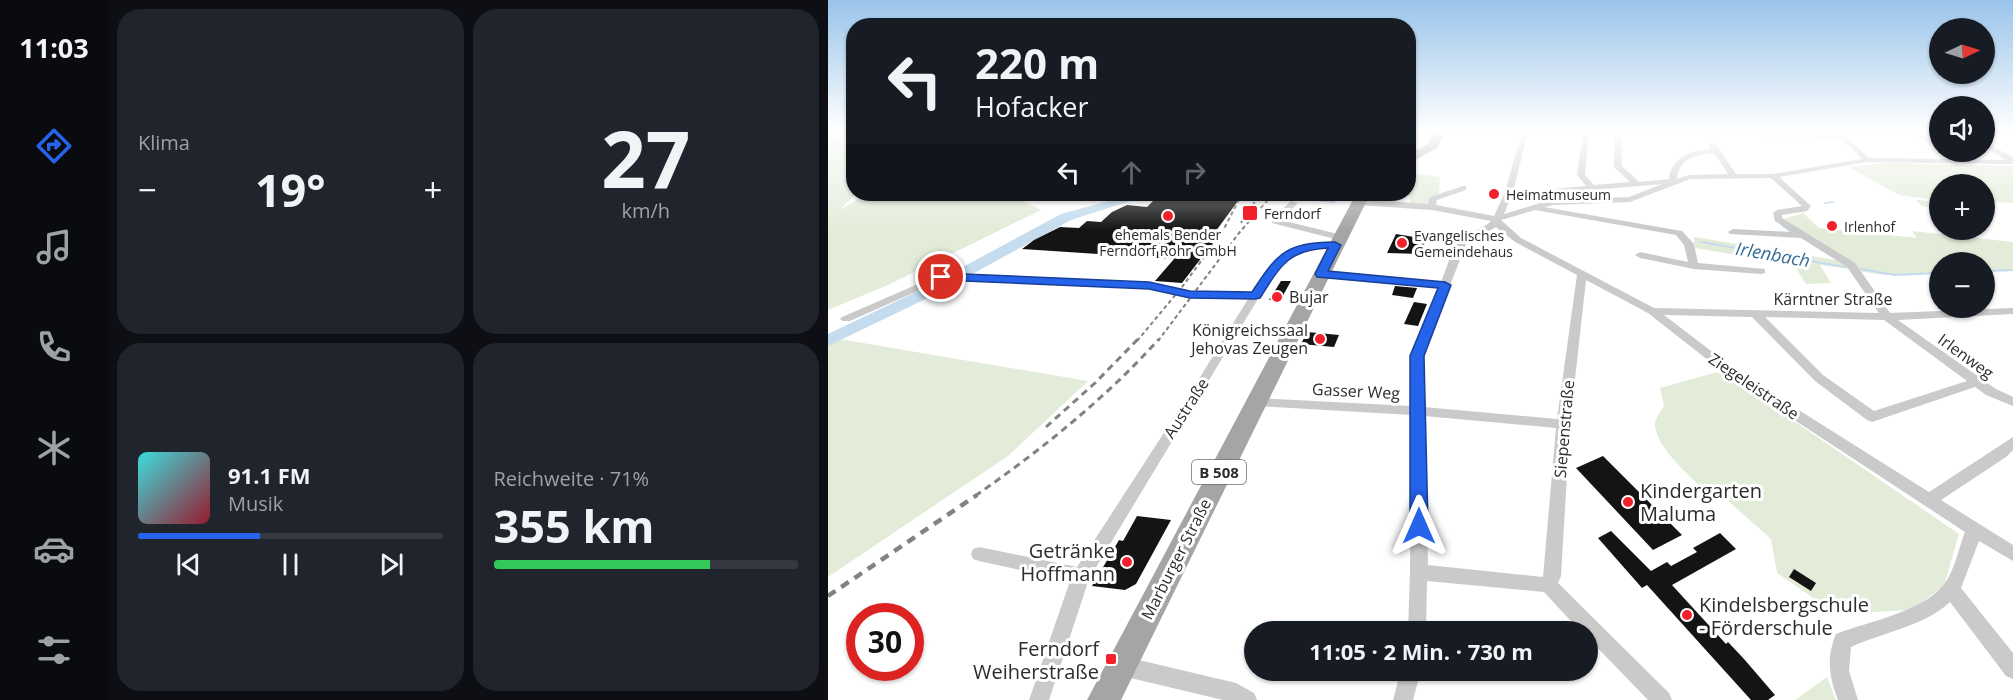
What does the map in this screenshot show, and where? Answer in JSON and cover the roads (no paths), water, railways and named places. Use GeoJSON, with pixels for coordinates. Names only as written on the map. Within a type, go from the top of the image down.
{"type":"FeatureCollection","features":[{"type":"Feature","properties":{"kind":"main road","name":"Marburger Straße"},"geometry":{"type":"LineString","coordinates":[[1104,700],[1359,201]]}},
{"type":"Feature","properties":{"kind":"street"},"geometry":{"type":"LineString","coordinates":[[1417,621],[1417,356],[1462,243],[1467,237],[1491,226],[1502,212],[1516,165]]}},
{"type":"Feature","properties":{"kind":"street"},"geometry":{"type":"LineString","coordinates":[[1582,165],[1581,175],[1592,188]]}},
{"type":"Feature","properties":{"kind":"street"},"geometry":{"type":"LineString","coordinates":[[1618,165],[1638,185]]}},
{"type":"Feature","properties":{"kind":"street"},"geometry":{"type":"LineString","coordinates":[[1673,181],[1673,171],[1678,165]]}},
{"type":"Feature","properties":{"kind":"street"},"geometry":{"type":"LineString","coordinates":[[1724,165],[1733,176]]}},
{"type":"Feature","properties":{"kind":"street"},"geometry":{"type":"LineString","coordinates":[[1535,208],[1538,201],[1556,191],[1638,185],[1689,177],[1773,176],[1840,165]]}},
{"type":"Feature","properties":{"kind":"street","name":"Irlenweg"},"geometry":{"type":"LineString","coordinates":[[1773,176],[1807,206],[1804,209],[1775,215],[1801,235],[1851,265],[1887,317],[1991,392],[2013,402]]}},
{"type":"Feature","properties":{"kind":"street"},"geometry":{"type":"LineString","coordinates":[[1385,201],[1496,219],[1553,202],[1630,199],[1673,181]]}},
{"type":"Feature","properties":{"kind":"street"},"geometry":{"type":"LineString","coordinates":[[1432,207],[1433,199],[1463,188]]}},
{"type":"Feature","properties":{"kind":"street"},"geometry":{"type":"LineString","coordinates":[[1294,203],[1275,221],[1337,241]]}},
{"type":"Feature","properties":{"kind":"street"},"geometry":{"type":"LineString","coordinates":[[1535,208],[1679,233],[1689,244],[1694,267]]}},
{"type":"Feature","properties":{"kind":"street","name":"Ziegeleistraße"},"geometry":{"type":"LineString","coordinates":[[1496,219],[1498,224],[1518,240],[1652,311],[1736,376],[2013,555]]}},
{"type":"Feature","properties":{"kind":"street","name":"Irlenweg"},"geometry":{"type":"LineString","coordinates":[[1733,232],[1801,235]]}},
{"type":"Feature","properties":{"kind":"street","name":"Austraße"},"geometry":{"type":"LineString","coordinates":[[1039,700],[1081,576],[1270,271],[1285,255],[1309,246],[1337,241]]}},
{"type":"Feature","properties":{"kind":"street"},"geometry":{"type":"LineString","coordinates":[[1640,255],[1694,267],[1761,271]]}},
{"type":"Feature","properties":{"kind":"street","name":"Siepenstraße"},"geometry":{"type":"LineString","coordinates":[[1548,585],[1552,576],[1563,424],[1582,273]]}},
{"type":"Feature","properties":{"kind":"street"},"geometry":{"type":"LineString","coordinates":[[1321,274],[1445,285]]}},
{"type":"Feature","properties":{"kind":"street"},"geometry":{"type":"LineString","coordinates":[[846,319],[941,277],[1149,286],[1196,295],[1255,296]]}},
{"type":"Feature","properties":{"kind":"street","name":"Kärntner Straße"},"geometry":{"type":"LineString","coordinates":[[1652,311],[1887,317],[2011,312]]}},
{"type":"Feature","properties":{"kind":"street"},"geometry":{"type":"LineString","coordinates":[[1756,315],[1819,378],[1872,417],[1977,382]]}},
{"type":"Feature","properties":{"kind":"street","name":"Gasser Weg"},"geometry":{"type":"LineString","coordinates":[[1256,402],[1418,411],[1563,424]]}},
{"type":"Feature","properties":{"kind":"street"},"geometry":{"type":"LineString","coordinates":[[1928,500],[2013,442]]}},
{"type":"Feature","properties":{"kind":"street"},"geometry":{"type":"LineString","coordinates":[[1848,700],[1839,679],[1837,658],[1843,641],[1862,632],[1915,616],[1951,589],[1974,530]]}},
{"type":"Feature","properties":{"kind":"street"},"geometry":{"type":"LineString","coordinates":[[979,554],[1081,576]]}},
{"type":"Feature","properties":{"kind":"street"},"geometry":{"type":"LineString","coordinates":[[1419,572],[1548,585],[1662,700]]}},
{"type":"Feature","properties":{"kind":"street"},"geometry":{"type":"LineString","coordinates":[[1951,589],[2013,669]]}},
{"type":"Feature","properties":{"kind":"street"},"geometry":{"type":"LineString","coordinates":[[1122,666],[1236,693],[1247,700]]}},
{"type":"Feature","properties":{"kind":"street"},"geometry":{"type":"LineString","coordinates":[[1403,700],[1408,681]]}},
{"type":"Feature","properties":{"kind":"waterway","name":"Ferndorf"},"geometry":{"type":"LineString","coordinates":[[828,341],[928,292],[1066,217],[1122,201]]}},
{"type":"Feature","properties":{"kind":"waterway","name":"Irlenbach"},"geometry":{"type":"LineString","coordinates":[[1325,201],[1334,202]]}},
{"type":"Feature","properties":{"kind":"waterway"},"geometry":{"type":"LineString","coordinates":[[1825,203],[1833,202]]}},
{"type":"Feature","properties":{"kind":"waterway"},"geometry":{"type":"LineString","coordinates":[[1782,225],[1791,232]]}},
{"type":"Feature","properties":{"kind":"waterway","name":"Irlenbach"},"geometry":{"type":"LineString","coordinates":[[1701,242],[1845,267]]}},
{"type":"Feature","properties":{"kind":"waterway","name":"Ferndorf"},"geometry":{"type":"LineString","coordinates":[[969,269],[970,274]]}},
{"type":"Feature","properties":{"kind":"waterway","name":"Irlenbach"},"geometry":{"type":"LineString","coordinates":[[1861,269],[1895,275],[1929,273]]}},
{"type":"Feature","properties":{"kind":"waterway","name":"Irlenbach"},"geometry":{"type":"LineString","coordinates":[[1995,271],[2013,270]]}},
{"type":"Feature","properties":{"kind":"railway"},"geometry":{"type":"LineString","coordinates":[[1218,240],[1238,201]]}},
{"type":"Feature","properties":{"kind":"railway"},"geometry":{"type":"LineString","coordinates":[[1241,223],[1255,201]]}},
{"type":"Feature","properties":{"kind":"railway"},"geometry":{"type":"LineString","coordinates":[[1158,341],[1239,233],[1267,201]]}},
{"type":"Feature","properties":{"kind":"railway"},"geometry":{"type":"LineString","coordinates":[[1137,341],[1182,287],[1221,234]]}},
{"type":"Feature","properties":{"kind":"railway"},"geometry":{"type":"LineString","coordinates":[[1046,427],[1095,383],[1138,339]]}},
{"type":"Feature","properties":{"kind":"railway"},"geometry":{"type":"LineString","coordinates":[[975,496],[1072,423],[1159,339]]}},
{"type":"Feature","properties":{"kind":"railway"},"geometry":{"type":"LineString","coordinates":[[828,596],[977,495]]}},
{"type":"Feature","properties":{"kind":"place","name":"Heimatmuseum"},"geometry":{"type":"Point","coordinates":[1494,194]}},
{"type":"Feature","properties":{"kind":"place","name":"Ferndorf"},"geometry":{"type":"Point","coordinates":[1250,213]}},
{"type":"Feature","properties":{"kind":"place","name":"ehemals Bender Ferndorf Rohr GmbH"},"geometry":{"type":"Point","coordinates":[1168,216]}},
{"type":"Feature","properties":{"kind":"place","name":"Irlenhof"},"geometry":{"type":"Point","coordinates":[1832,226]}},
{"type":"Feature","properties":{"kind":"place","name":"Evangelisches Gemeindehaus"},"geometry":{"type":"Point","coordinates":[1402,243]}},
{"type":"Feature","properties":{"kind":"place","name":"Bujar"},"geometry":{"type":"Point","coordinates":[1277,297]}},
{"type":"Feature","properties":{"kind":"place","name":"Königreichssaal Jehovas Zeugen"},"geometry":{"type":"Point","coordinates":[1320,339]}},
{"type":"Feature","properties":{"kind":"place","name":"Kindergarten Maluma"},"geometry":{"type":"Point","coordinates":[1628,502]}},
{"type":"Feature","properties":{"kind":"place","name":"Getränke Hoffmann"},"geometry":{"type":"Point","coordinates":[1127,562]}},
{"type":"Feature","properties":{"kind":"place","name":"Kindelsbergschule - Förderschule"},"geometry":{"type":"Point","coordinates":[1687,615]}},
{"type":"Feature","properties":{"kind":"place","name":"Ferndorf Weiherstraße"},"geometry":{"type":"Point","coordinates":[1111,659]}}]}
